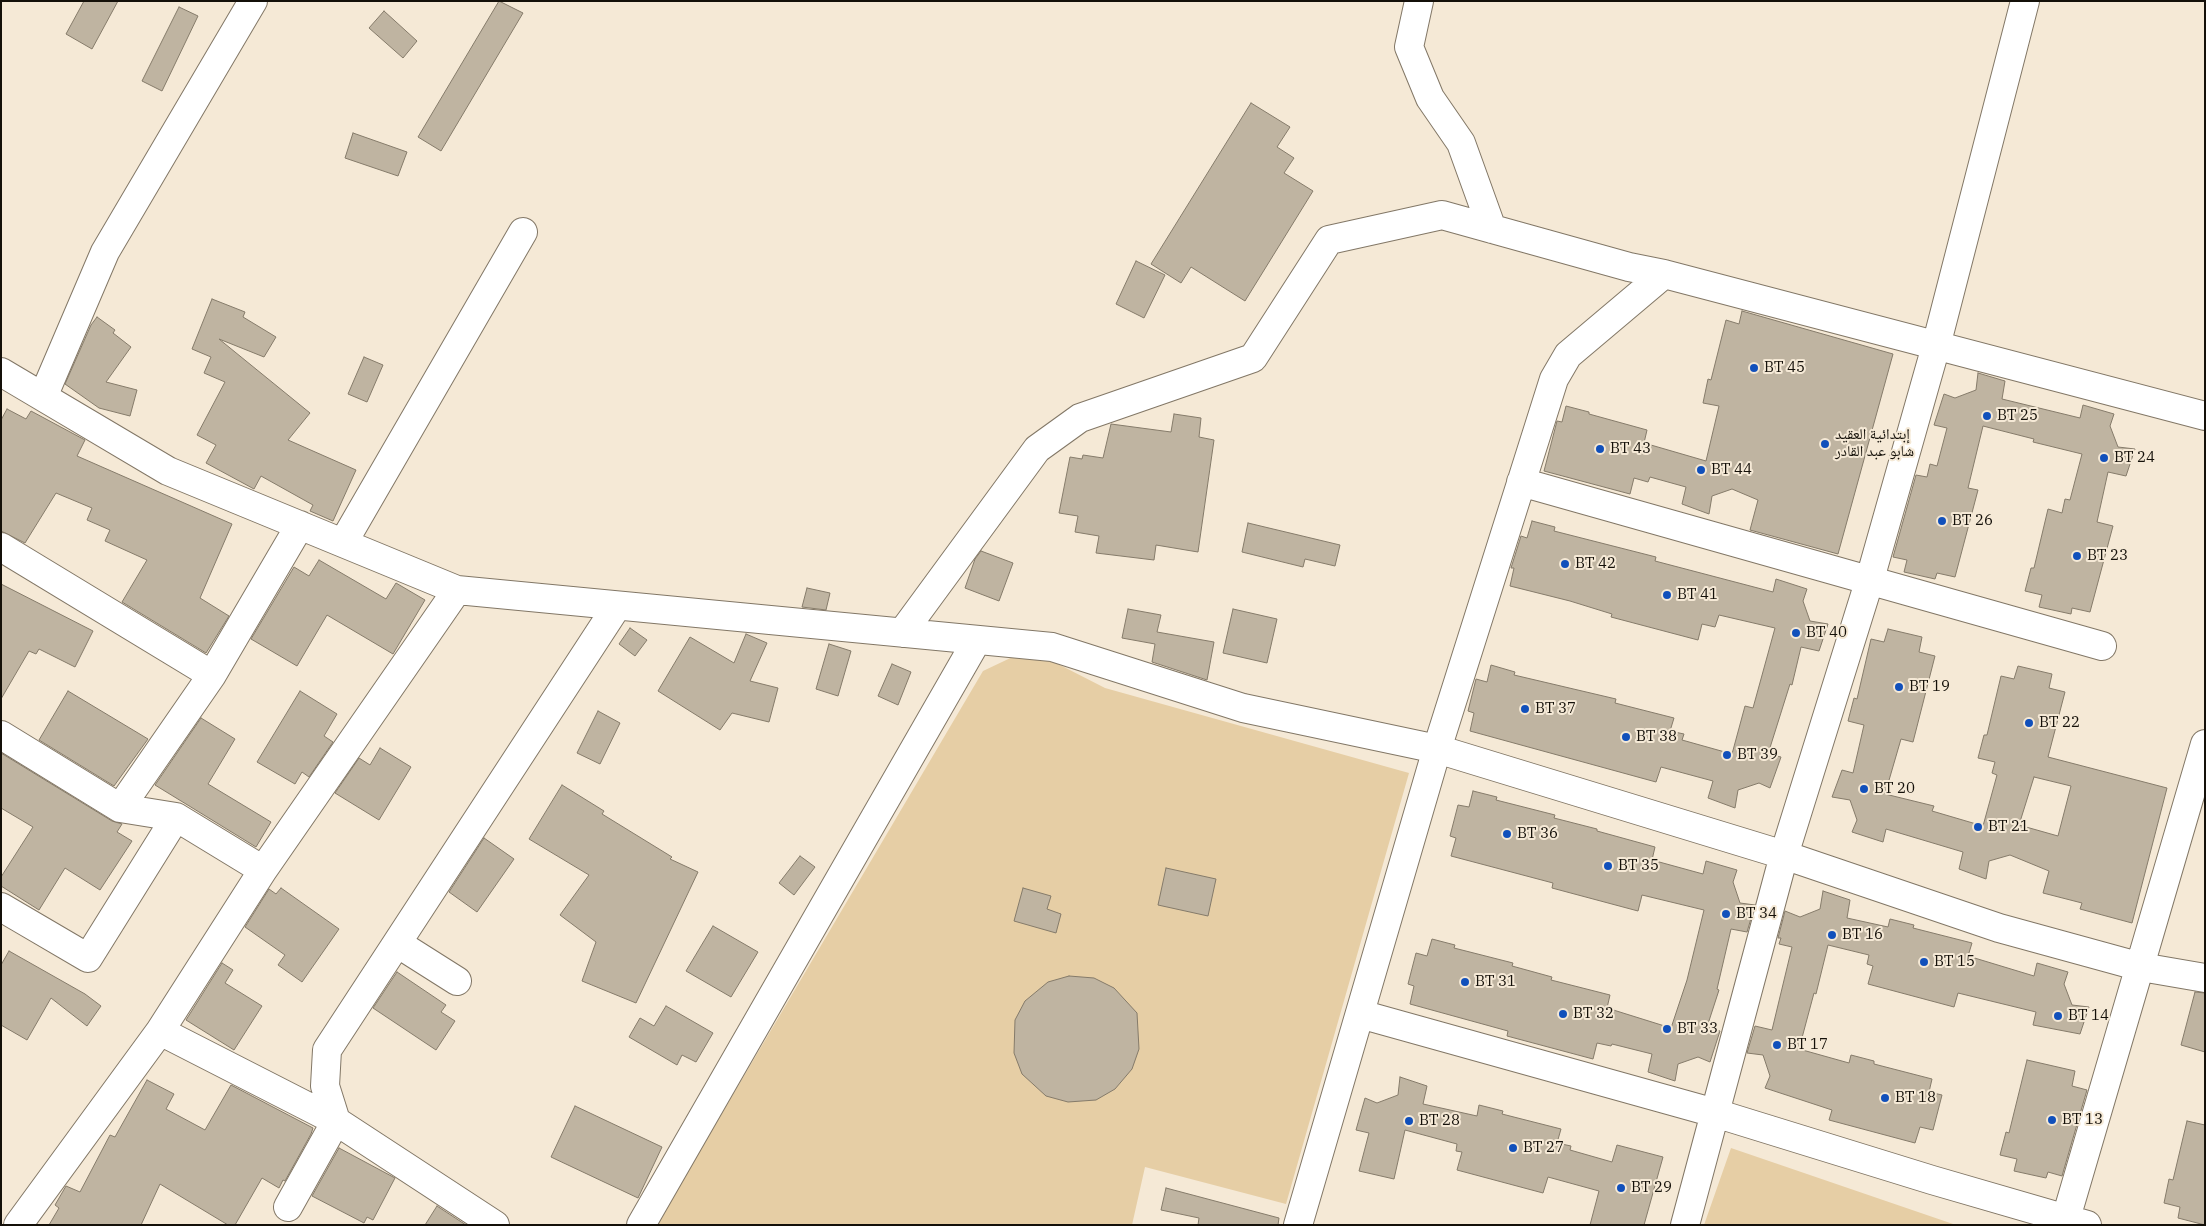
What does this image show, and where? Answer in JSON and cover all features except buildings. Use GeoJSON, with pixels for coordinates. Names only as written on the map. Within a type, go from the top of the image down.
{"type":"FeatureCollection","features":[{"type":"Feature","properties":{"kind":"street"},"geometry":{"type":"LineString","coordinates":[[43,397],[106,252],[253,1]]}},
{"type":"Feature","properties":{"kind":"street"},"geometry":{"type":"LineString","coordinates":[[1419,1],[1409,47],[1430,98],[1461,143],[1492,229]]}},
{"type":"Feature","properties":{"kind":"street"},"geometry":{"type":"LineString","coordinates":[[1685,1225],[1784,855],[1870,579],[1936,346],[2025,1]]}},
{"type":"Feature","properties":{"kind":"street"},"geometry":{"type":"LineString","coordinates":[[902,633],[1037,448],[1080,418],[1253,358],[1329,240],[1442,216],[1629,267],[1664,274],[2205,416]]}},
{"type":"Feature","properties":{"kind":"street"},"geometry":{"type":"LineString","coordinates":[[343,544],[523,232]]}},
{"type":"Feature","properties":{"kind":"street"},"geometry":{"type":"LineString","coordinates":[[1298,1225],[1437,749],[1554,379],[1568,355],[1664,274]]}},
{"type":"Feature","properties":{"kind":"street"},"geometry":{"type":"LineString","coordinates":[[1,372],[168,471],[457,590],[1052,647],[1243,708],[1437,749],[1784,855],[1999,928],[2141,967],[2205,978]]}},
{"type":"Feature","properties":{"kind":"street"},"geometry":{"type":"LineString","coordinates":[[1522,482],[2102,646]]}},
{"type":"Feature","properties":{"kind":"street"},"geometry":{"type":"LineString","coordinates":[[120,808],[212,675],[300,526]]}},
{"type":"Feature","properties":{"kind":"street"},"geometry":{"type":"LineString","coordinates":[[1,547],[212,675]]}},
{"type":"Feature","properties":{"kind":"street"},"geometry":{"type":"LineString","coordinates":[[18,1225],[160,1031],[263,870],[457,590]]}},
{"type":"Feature","properties":{"kind":"street"},"geometry":{"type":"LineString","coordinates":[[288,1207],[336,1121],[325,1086],[327,1050],[617,606]]}},
{"type":"Feature","properties":{"kind":"street"},"geometry":{"type":"LineString","coordinates":[[641,1225],[977,640]]}},
{"type":"Feature","properties":{"kind":"street"},"geometry":{"type":"LineString","coordinates":[[1,735],[120,808],[176,817],[263,870]]}},
{"type":"Feature","properties":{"kind":"street"},"geometry":{"type":"LineString","coordinates":[[1360,1014],[1715,1113],[2072,1223],[2141,967],[2205,744]]}},
{"type":"Feature","properties":{"kind":"street"},"geometry":{"type":"LineString","coordinates":[[1,907],[88,958],[176,817]]}},
{"type":"Feature","properties":{"kind":"street"},"geometry":{"type":"LineString","coordinates":[[397,943],[457,981]]}},
{"type":"Feature","properties":{"kind":"street"},"geometry":{"type":"LineString","coordinates":[[160,1031],[336,1121],[495,1225]]}},
{"type":"Feature","properties":{"kind":"shaded area"},"geometry":{"type":"Polygon","coordinates":[[[1021,653],[1058,664],[1105,688],[1409,773],[1286,1204],[1145,1167],[1132,1225],[656,1225],[983,671],[1021,653]]]}},
{"type":"Feature","properties":{"kind":"shaded area"},"geometry":{"type":"Polygon","coordinates":[[[1731,1148],[1956,1225],[1704,1225],[1731,1148]]]}},
{"type":"Feature","properties":{"kind":"place","name":"BT 45"},"geometry":{"type":"Point","coordinates":[1754,368]}},
{"type":"Feature","properties":{"kind":"place","name":"BT 25"},"geometry":{"type":"Point","coordinates":[1987,416]}},
{"type":"Feature","properties":{"kind":"place","name":"إبتدائية العقيد شابو عبد القادر"},"geometry":{"type":"Point","coordinates":[1825,444]}},
{"type":"Feature","properties":{"kind":"place","name":"BT 43"},"geometry":{"type":"Point","coordinates":[1600,449]}},
{"type":"Feature","properties":{"kind":"place","name":"BT 24"},"geometry":{"type":"Point","coordinates":[2104,458]}},
{"type":"Feature","properties":{"kind":"place","name":"BT 44"},"geometry":{"type":"Point","coordinates":[1701,470]}},
{"type":"Feature","properties":{"kind":"place","name":"BT 26"},"geometry":{"type":"Point","coordinates":[1942,521]}},
{"type":"Feature","properties":{"kind":"place","name":"BT 23"},"geometry":{"type":"Point","coordinates":[2077,556]}},
{"type":"Feature","properties":{"kind":"place","name":"BT 42"},"geometry":{"type":"Point","coordinates":[1565,564]}},
{"type":"Feature","properties":{"kind":"place","name":"BT 41"},"geometry":{"type":"Point","coordinates":[1667,595]}},
{"type":"Feature","properties":{"kind":"place","name":"BT 40"},"geometry":{"type":"Point","coordinates":[1796,633]}},
{"type":"Feature","properties":{"kind":"place","name":"BT 19"},"geometry":{"type":"Point","coordinates":[1899,687]}},
{"type":"Feature","properties":{"kind":"place","name":"BT 37"},"geometry":{"type":"Point","coordinates":[1525,709]}},
{"type":"Feature","properties":{"kind":"place","name":"BT 22"},"geometry":{"type":"Point","coordinates":[2029,723]}},
{"type":"Feature","properties":{"kind":"place","name":"BT 38"},"geometry":{"type":"Point","coordinates":[1626,737]}},
{"type":"Feature","properties":{"kind":"place","name":"BT 39"},"geometry":{"type":"Point","coordinates":[1727,755]}},
{"type":"Feature","properties":{"kind":"place","name":"BT 20"},"geometry":{"type":"Point","coordinates":[1864,789]}},
{"type":"Feature","properties":{"kind":"place","name":"BT 21"},"geometry":{"type":"Point","coordinates":[1978,827]}},
{"type":"Feature","properties":{"kind":"place","name":"BT 36"},"geometry":{"type":"Point","coordinates":[1507,834]}},
{"type":"Feature","properties":{"kind":"place","name":"BT 35"},"geometry":{"type":"Point","coordinates":[1608,866]}},
{"type":"Feature","properties":{"kind":"place","name":"BT 34"},"geometry":{"type":"Point","coordinates":[1726,914]}},
{"type":"Feature","properties":{"kind":"place","name":"BT 16"},"geometry":{"type":"Point","coordinates":[1832,935]}},
{"type":"Feature","properties":{"kind":"place","name":"BT 15"},"geometry":{"type":"Point","coordinates":[1924,962]}},
{"type":"Feature","properties":{"kind":"place","name":"BT 31"},"geometry":{"type":"Point","coordinates":[1465,982]}},
{"type":"Feature","properties":{"kind":"place","name":"BT 32"},"geometry":{"type":"Point","coordinates":[1563,1014]}},
{"type":"Feature","properties":{"kind":"place","name":"BT 14"},"geometry":{"type":"Point","coordinates":[2058,1016]}},
{"type":"Feature","properties":{"kind":"place","name":"BT 33"},"geometry":{"type":"Point","coordinates":[1667,1029]}},
{"type":"Feature","properties":{"kind":"place","name":"BT 17"},"geometry":{"type":"Point","coordinates":[1777,1045]}},
{"type":"Feature","properties":{"kind":"place","name":"BT 18"},"geometry":{"type":"Point","coordinates":[1885,1098]}},
{"type":"Feature","properties":{"kind":"place","name":"BT 13"},"geometry":{"type":"Point","coordinates":[2052,1120]}},
{"type":"Feature","properties":{"kind":"place","name":"BT 28"},"geometry":{"type":"Point","coordinates":[1409,1121]}},
{"type":"Feature","properties":{"kind":"place","name":"BT 27"},"geometry":{"type":"Point","coordinates":[1513,1148]}},
{"type":"Feature","properties":{"kind":"place","name":"BT 29"},"geometry":{"type":"Point","coordinates":[1621,1188]}}]}
